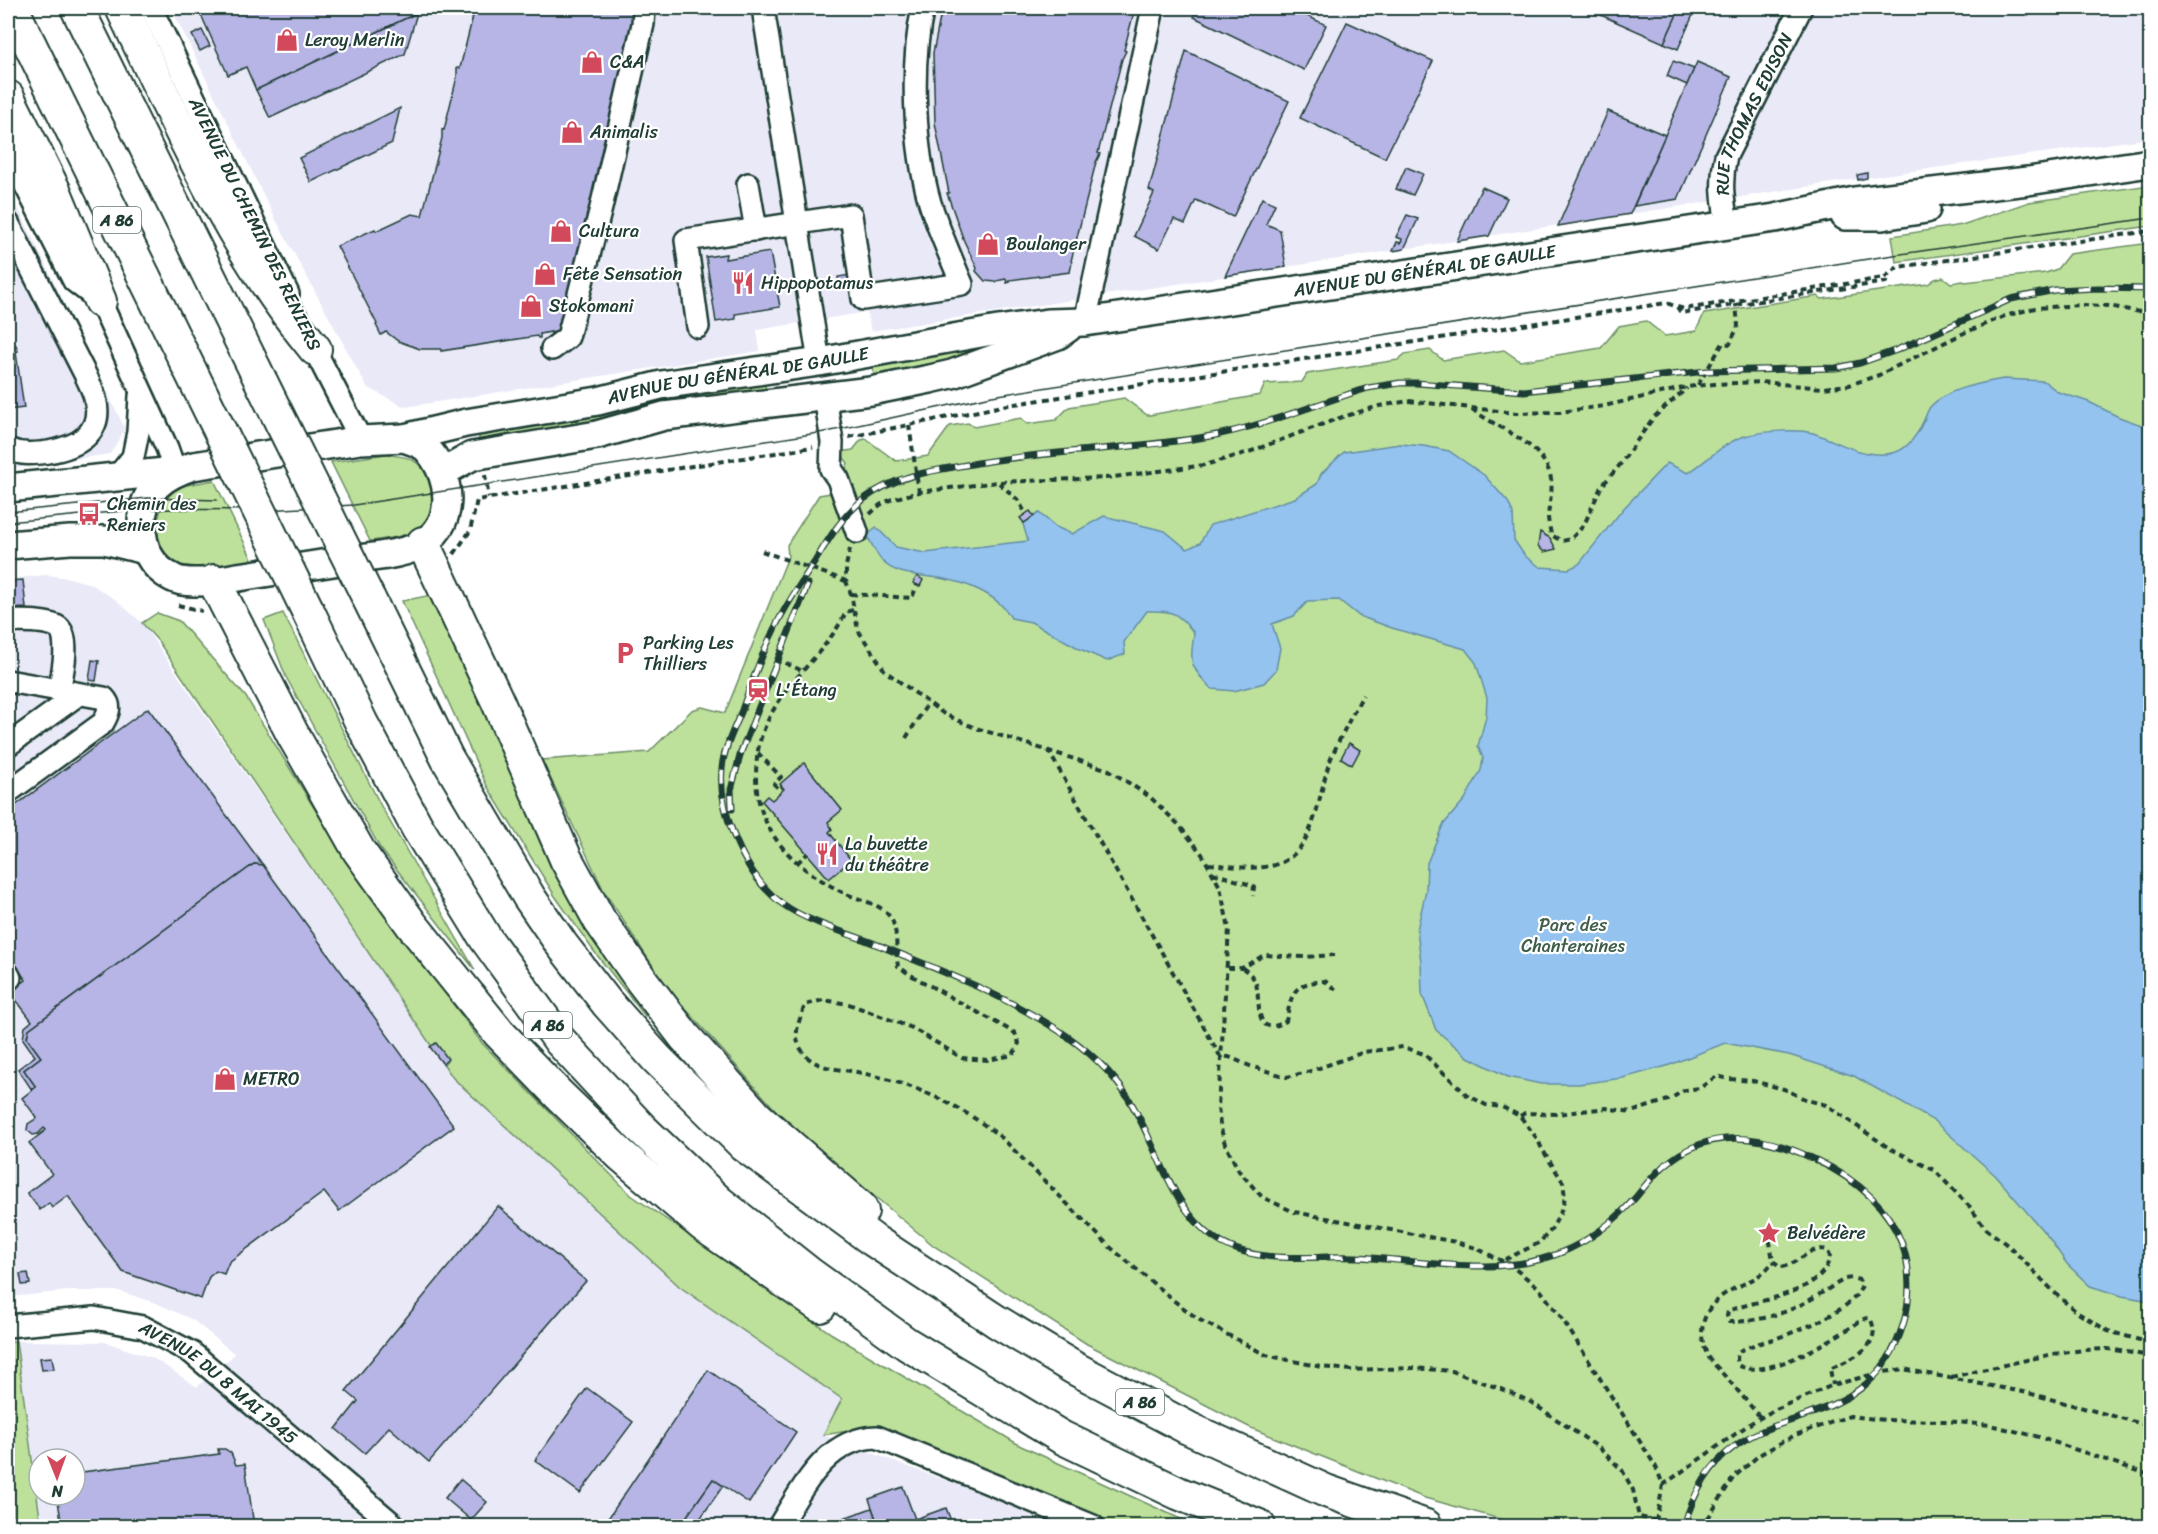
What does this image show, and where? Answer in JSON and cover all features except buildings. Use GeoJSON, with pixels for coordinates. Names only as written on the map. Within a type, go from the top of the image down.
{"type":"FeatureCollection","features":[{"type":"Feature","properties":{"kind":"highway","name":"A 86"},"geometry":{"type":"LineString","coordinates":[[12,8],[308,609],[361,722],[417,827],[486,939],[560,1041],[642,1129],[719,1202],[810,1274],[907,1344],[1061,1437],[1178,1493],[1259,1527]]}},
{"type":"Feature","properties":{"kind":"highway","name":"A 86"},"geometry":{"type":"LineString","coordinates":[[77,8],[447,758],[529,897],[562,945],[607,1003],[657,1059],[744,1145],[873,1240],[1026,1339],[1074,1368],[1188,1428],[1326,1491],[1426,1527]]}},
{"type":"Feature","properties":{"kind":"highway"},"geometry":{"type":"LineString","coordinates":[[122,8],[208,188],[287,316],[315,350]]}},
{"type":"Feature","properties":{"kind":"highway"},"geometry":{"type":"LineString","coordinates":[[8,97],[55,192],[100,301]]}},
{"type":"Feature","properties":{"kind":"highway"},"geometry":{"type":"LineString","coordinates":[[423,543],[492,690],[566,859],[600,921],[685,1037],[749,1108],[860,1207],[873,1240]]}},
{"type":"Feature","properties":{"kind":"highway"},"geometry":{"type":"LineString","coordinates":[[214,581],[293,735],[359,851],[412,925],[499,1033],[621,1155],[703,1225],[868,1337],[907,1344]]}},
{"type":"Feature","properties":{"kind":"main road","name":"AVENUE DU GÉNÉRAL DE GAULLE"},"geometry":{"type":"LineString","coordinates":[[8,488],[175,471],[193,466],[361,440],[404,438],[466,423],[598,401],[661,385],[819,362],[998,330],[1048,323],[1079,323],[1775,218],[1882,216],[1968,204],[2028,181],[2151,163]]}},
{"type":"Feature","properties":{"kind":"main road","name":"AVENUE DU GÉNÉRAL DE GAULLE"},"geometry":{"type":"LineString","coordinates":[[442,472],[472,456],[597,435],[664,416],[871,391],[952,374],[1058,335],[1079,323]]}},
{"type":"Feature","properties":{"kind":"main road"},"geometry":{"type":"LineString","coordinates":[[819,362],[825,396]]}},
{"type":"Feature","properties":{"kind":"main road"},"geometry":{"type":"LineString","coordinates":[[175,471],[164,477],[148,498],[142,518],[141,535],[145,550],[155,564],[173,578],[194,582],[214,581],[387,554],[415,548],[423,543],[438,530],[443,520],[447,504],[446,484],[442,472],[427,449],[404,438]]}},
{"type":"Feature","properties":{"kind":"main road"},"geometry":{"type":"LineString","coordinates":[[8,545],[104,540],[145,550]]}},
{"type":"Feature","properties":{"kind":"street","name":"AVENUE DU CHEMIN DES RENIERS"},"geometry":{"type":"LineString","coordinates":[[151,8],[315,350],[361,440]]}},
{"type":"Feature","properties":{"kind":"street"},"geometry":{"type":"LineString","coordinates":[[552,349],[568,337],[601,207],[643,24],[644,8]]}},
{"type":"Feature","properties":{"kind":"street"},"geometry":{"type":"LineString","coordinates":[[763,8],[819,362]]}},
{"type":"Feature","properties":{"kind":"street"},"geometry":{"type":"LineString","coordinates":[[698,327],[686,240],[851,215],[863,299],[963,284],[930,202],[921,158],[916,73],[919,27],[923,8]]}},
{"type":"Feature","properties":{"kind":"street"},"geometry":{"type":"LineString","coordinates":[[1079,323],[1153,8]]}},
{"type":"Feature","properties":{"kind":"street","name":"RUE THOMAS EDISON"},"geometry":{"type":"LineString","coordinates":[[1727,225],[1721,193],[1726,156],[1801,8]]}},
{"type":"Feature","properties":{"kind":"street"},"geometry":{"type":"LineString","coordinates":[[8,151],[74,281],[100,301],[167,448],[175,471]]}},
{"type":"Feature","properties":{"kind":"street"},"geometry":{"type":"LineString","coordinates":[[748,184],[756,230]]}},
{"type":"Feature","properties":{"kind":"street"},"geometry":{"type":"LineString","coordinates":[[8,223],[86,376],[95,398],[96,411],[92,431],[74,446],[25,454],[8,449]]}},
{"type":"Feature","properties":{"kind":"street"},"geometry":{"type":"LineString","coordinates":[[117,477],[133,457],[138,432],[140,392]]}},
{"type":"Feature","properties":{"kind":"street"},"geometry":{"type":"LineString","coordinates":[[825,396],[832,442],[831,469],[838,480],[857,532]]}},
{"type":"Feature","properties":{"kind":"street"},"geometry":{"type":"LineString","coordinates":[[8,621],[57,626],[65,643],[63,671],[69,692]]}},
{"type":"Feature","properties":{"kind":"street"},"geometry":{"type":"LineString","coordinates":[[8,792],[103,723],[109,707],[104,698],[13,687]]}},
{"type":"Feature","properties":{"kind":"street"},"geometry":{"type":"LineString","coordinates":[[8,745],[69,692]]}},
{"type":"Feature","properties":{"kind":"street","name":"AVENUE DU 8 MAI 1945"},"geometry":{"type":"LineString","coordinates":[[8,1326],[94,1318],[143,1327],[192,1353],[395,1527]]}},
{"type":"Feature","properties":{"kind":"street"},"geometry":{"type":"LineString","coordinates":[[779,1527],[827,1455],[862,1437],[877,1437],[1093,1527]]}},
{"type":"Feature","properties":{"kind":"path"},"geometry":{"type":"LineString","coordinates":[[844,437],[1008,405],[1631,308],[1666,303],[1684,309],[1736,303],[1884,278],[1898,267],[2151,231]]}},
{"type":"Feature","properties":{"kind":"path"},"geometry":{"type":"LineString","coordinates":[[1698,386],[1723,344],[1730,344],[1738,327],[1736,303]]}},
{"type":"Feature","properties":{"kind":"path"},"geometry":{"type":"LineString","coordinates":[[1655,1527],[1663,1485],[1656,1467],[1563,1320],[1538,1287],[1510,1265],[1476,1248],[1456,1242],[1294,1212],[1262,1197],[1239,1171],[1222,1134],[1218,1107],[1229,929],[1220,887],[1208,864],[1178,824],[1150,798],[1109,770],[973,727],[944,714],[885,671],[858,630],[846,581],[846,566],[857,532],[862,523],[880,505],[892,499],[919,492],[998,482],[1106,478],[1205,465],[1249,452],[1342,417],[1379,406],[1409,401],[1516,413],[1560,412],[1698,386],[1762,382],[1822,387],[1850,386],[1879,375],[1964,333],[2005,316],[2035,308],[2109,306],[2151,314]]}},
{"type":"Feature","properties":{"kind":"path"},"geometry":{"type":"LineString","coordinates":[[1471,409],[1486,421],[1506,430],[1535,451],[1547,467],[1551,479],[1548,519],[1551,535],[1562,541],[1572,539],[1584,525],[1601,487],[1653,418],[1687,387]]}},
{"type":"Feature","properties":{"kind":"path"},"geometry":{"type":"LineString","coordinates":[[909,425],[919,492]]}},
{"type":"Feature","properties":{"kind":"path"},"geometry":{"type":"LineString","coordinates":[[452,556],[470,531],[477,500],[820,445]]}},
{"type":"Feature","properties":{"kind":"path"},"geometry":{"type":"LineString","coordinates":[[998,482],[1018,500],[1026,514]]}},
{"type":"Feature","properties":{"kind":"path"},"geometry":{"type":"LineString","coordinates":[[762,550],[846,581]]}},
{"type":"Feature","properties":{"kind":"path"},"geometry":{"type":"LineString","coordinates":[[851,594],[912,598],[917,585]]}},
{"type":"Feature","properties":{"kind":"path"},"geometry":{"type":"LineString","coordinates":[[853,610],[846,612],[822,650],[785,690],[762,735],[756,761],[756,785],[761,813],[771,831],[797,863],[831,885],[873,904],[888,914],[894,926],[898,966],[1015,1033],[1019,1043],[1012,1055],[988,1060],[962,1058],[912,1028],[849,1004],[823,1000],[805,1005],[796,1028],[796,1040],[804,1054],[819,1065],[867,1074],[913,1087],[968,1113],[1002,1138],[1110,1247],[1198,1319],[1266,1355],[1322,1367],[1350,1370],[1414,1368],[1452,1371],[1484,1381],[1529,1401],[1598,1447],[1622,1470],[1633,1490],[1639,1517],[1682,1527]]}},
{"type":"Feature","properties":{"kind":"path"},"geometry":{"type":"LineString","coordinates":[[776,659],[803,671]]}},
{"type":"Feature","properties":{"kind":"path"},"geometry":{"type":"LineString","coordinates":[[1208,864],[1264,866],[1278,864],[1288,859],[1303,842],[1310,828],[1330,762],[1363,695]]}},
{"type":"Feature","properties":{"kind":"path"},"geometry":{"type":"LineString","coordinates":[[906,738],[928,703]]}},
{"type":"Feature","properties":{"kind":"path"},"geometry":{"type":"LineString","coordinates":[[1048,749],[1220,1056]]}},
{"type":"Feature","properties":{"kind":"path"},"geometry":{"type":"LineString","coordinates":[[758,753],[781,777],[774,784],[779,789],[783,787]]}},
{"type":"Feature","properties":{"kind":"path"},"geometry":{"type":"LineString","coordinates":[[797,863],[807,854]]}},
{"type":"Feature","properties":{"kind":"path"},"geometry":{"type":"LineString","coordinates":[[1212,873],[1254,886],[1253,896]]}},
{"type":"Feature","properties":{"kind":"path"},"geometry":{"type":"LineString","coordinates":[[1228,968],[1242,968],[1264,955],[1305,957],[1335,955]]}},
{"type":"Feature","properties":{"kind":"path"},"geometry":{"type":"LineString","coordinates":[[1242,968],[1250,973],[1256,982],[1258,1011],[1262,1020],[1269,1026],[1276,1027],[1286,1021],[1291,995],[1295,989],[1324,981],[1340,992]]}},
{"type":"Feature","properties":{"kind":"path"},"geometry":{"type":"LineString","coordinates":[[1220,1056],[1287,1077],[1364,1052],[1403,1047],[1424,1054],[1467,1095],[1486,1105],[1502,1107],[1520,1116],[1538,1140],[1563,1182],[1564,1198],[1560,1214],[1551,1230],[1539,1243],[1502,1261]]}},
{"type":"Feature","properties":{"kind":"path"},"geometry":{"type":"LineString","coordinates":[[1520,1116],[1525,1113],[1558,1114],[1606,1108],[1631,1112],[1668,1100],[1685,1089],[1700,1088],[1717,1076],[1753,1081],[1784,1089],[1807,1100],[1826,1105],[1889,1148],[1934,1170],[1970,1207],[1985,1228],[2010,1247],[2078,1313],[2108,1331],[2151,1345],[2150,1356],[2108,1349],[2053,1353],[1950,1377]]}},
{"type":"Feature","properties":{"kind":"path"},"geometry":{"type":"LineString","coordinates":[[1760,1417],[1708,1357],[1703,1339],[1703,1320],[1712,1305],[1726,1293],[1756,1279],[1769,1269],[1773,1261],[1768,1230]]}},
{"type":"Feature","properties":{"kind":"path"},"geometry":{"type":"LineString","coordinates":[[1773,1261],[1782,1267],[1788,1266],[1822,1249],[1830,1256],[1829,1262],[1816,1278],[1776,1298],[1728,1311],[1727,1316],[1730,1322],[1744,1322],[1790,1310],[1845,1279],[1859,1280],[1862,1285],[1860,1292],[1853,1301],[1810,1324],[1738,1352],[1738,1365],[1744,1369],[1780,1364],[1852,1327],[1863,1318],[1870,1318],[1874,1325],[1872,1339],[1863,1352],[1830,1369],[1833,1385]]}},
{"type":"Feature","properties":{"kind":"path"},"geometry":{"type":"LineString","coordinates":[[1663,1485],[1760,1417],[1833,1385],[1903,1369],[2028,1393],[2151,1426]]}},
{"type":"Feature","properties":{"kind":"path"},"geometry":{"type":"LineString","coordinates":[[1700,1527],[1709,1517],[1730,1481],[1759,1455],[1809,1429],[1850,1416],[1990,1425],[2039,1437],[2151,1475]]}},
{"type":"Feature","properties":{"kind":"shaded area"},"geometry":{"type":"Polygon","coordinates":[[[171,8],[2150,8],[2150,138],[1877,176],[871,331],[867,312],[757,330],[760,351],[405,407],[367,387],[276,220],[171,8]]]}},
{"type":"Feature","properties":{"kind":"shaded area"},"geometry":{"type":"Polygon","coordinates":[[[8,187],[125,429],[110,454],[8,469],[8,187]]]}},
{"type":"Feature","properties":{"kind":"shaded area"},"geometry":{"type":"Polygon","coordinates":[[[46,575],[91,584],[116,600],[142,623],[453,1078],[680,1287],[842,1400],[823,1435],[1069,1526],[41,1526],[38,1507],[87,1507],[87,1447],[30,1447],[16,1341],[105,1342],[153,1358],[197,1387],[235,1354],[193,1320],[156,1303],[119,1291],[68,1291],[10,1297],[8,1282],[8,579],[46,575]]]}},
{"type":"Feature","properties":{"kind":"green space"},"geometry":{"type":"Polygon","coordinates":[[[2150,185],[2150,226],[1896,262],[1892,236],[1962,225],[2029,202],[2150,185]]]}},
{"type":"Feature","properties":{"kind":"green space","name":"Parc des Chanteraines"},"geometry":{"type":"Polygon","coordinates":[[[2150,243],[2150,1526],[1525,1526],[1425,1498],[1251,1428],[1087,1344],[934,1246],[788,1124],[667,988],[604,891],[542,760],[649,752],[692,710],[702,707],[725,713],[786,562],[787,545],[819,495],[837,492],[848,463],[839,452],[853,450],[861,440],[866,439],[896,461],[928,456],[950,426],[968,423],[974,427],[1021,418],[1027,424],[1056,420],[1069,407],[1124,398],[1150,415],[1260,395],[1265,384],[1302,382],[1307,374],[1398,360],[1405,354],[1430,350],[1443,360],[1504,350],[1520,361],[1601,348],[1619,326],[1646,321],[1665,336],[1696,331],[1704,314],[1818,296],[1822,299],[1928,284],[1943,277],[1951,283],[2046,273],[2057,269],[2069,254],[2150,243]]]}},
{"type":"Feature","properties":{"kind":"green space"},"geometry":{"type":"Polygon","coordinates":[[[1058,330],[875,382],[872,363],[1058,330]]]}},
{"type":"Feature","properties":{"kind":"green space"},"geometry":{"type":"Polygon","coordinates":[[[764,380],[766,391],[589,427],[480,443],[478,433],[679,393],[764,380]]]}},
{"type":"Feature","properties":{"kind":"green space"},"geometry":{"type":"Polygon","coordinates":[[[386,454],[413,460],[421,467],[431,485],[432,505],[423,523],[410,533],[370,541],[331,462],[386,454]]]}},
{"type":"Feature","properties":{"kind":"green space"},"geometry":{"type":"Polygon","coordinates":[[[214,480],[253,561],[198,569],[180,565],[169,558],[162,549],[158,537],[160,512],[165,501],[178,488],[214,480]]]}},
{"type":"Feature","properties":{"kind":"green space"},"geometry":{"type":"Polygon","coordinates":[[[431,595],[652,1012],[645,1016],[593,950],[555,896],[487,786],[402,601],[431,595]]]}},
{"type":"Feature","properties":{"kind":"green space"},"geometry":{"type":"Polygon","coordinates":[[[157,613],[179,621],[246,697],[346,860],[482,1043],[631,1195],[832,1334],[1021,1446],[1196,1526],[1111,1526],[981,1469],[874,1427],[823,1435],[842,1399],[680,1287],[453,1078],[158,641],[142,623],[157,613]]]}},
{"type":"Feature","properties":{"kind":"green space"},"geometry":{"type":"Polygon","coordinates":[[[283,613],[381,806],[475,970],[380,848],[286,677],[264,620],[283,613]]]}},
{"type":"Feature","properties":{"kind":"green space"},"geometry":{"type":"Polygon","coordinates":[[[16,1341],[30,1447],[27,1447],[27,1507],[38,1507],[41,1526],[8,1526],[8,1342],[16,1341]]]}},
{"type":"Feature","properties":{"kind":"water"},"geometry":{"type":"Polygon","coordinates":[[[2003,379],[2044,381],[2058,392],[2089,402],[2119,417],[2150,428],[2150,1301],[2122,1296],[2090,1286],[2067,1264],[2049,1238],[1995,1175],[1934,1121],[1854,1076],[1789,1055],[1725,1043],[1667,1066],[1623,1078],[1579,1084],[1541,1084],[1508,1077],[1468,1057],[1436,1030],[1422,994],[1417,930],[1426,890],[1427,863],[1443,825],[1465,799],[1481,770],[1483,758],[1478,746],[1486,717],[1487,698],[1476,663],[1465,649],[1359,616],[1339,600],[1308,601],[1294,616],[1272,624],[1280,648],[1276,670],[1264,683],[1234,691],[1212,689],[1199,675],[1193,664],[1194,633],[1184,621],[1174,614],[1147,611],[1124,642],[1125,654],[1107,661],[1031,622],[1011,618],[998,602],[980,590],[949,580],[894,570],[882,561],[867,536],[876,527],[896,547],[925,553],[1028,541],[1023,524],[1039,513],[1056,527],[1072,534],[1104,516],[1165,531],[1187,549],[1200,543],[1210,525],[1295,498],[1317,484],[1321,474],[1344,452],[1400,444],[1449,451],[1484,475],[1508,502],[1513,513],[1514,540],[1525,556],[1540,567],[1569,569],[1579,564],[1623,509],[1667,463],[1688,473],[1722,447],[1737,439],[1752,434],[1779,431],[1813,433],[1874,454],[1896,452],[1912,440],[1930,408],[1938,400],[1964,388],[2003,379]]]}},
{"type":"Feature","properties":{"kind":"tram line"},"geometry":{"type":"LineString","coordinates":[[8,522],[144,509],[266,510],[354,505],[831,431],[992,396],[1887,256],[2150,218]]}},
{"type":"Feature","properties":{"kind":"tram line"},"geometry":{"type":"LineString","coordinates":[[8,512],[148,498],[217,500]]}},
{"type":"Feature","properties":{"kind":"railway"},"geometry":{"type":"LineString","coordinates":[[1684,1526],[1702,1482],[1724,1455],[1756,1434],[1815,1412],[1863,1387],[1886,1361],[1895,1345],[1906,1315],[1909,1295],[1905,1253],[1888,1217],[1856,1184],[1830,1167],[1797,1151],[1758,1140],[1719,1139],[1700,1144],[1664,1166],[1619,1214],[1592,1236],[1560,1253],[1536,1260],[1511,1265],[1460,1266],[1357,1257],[1271,1257],[1237,1250],[1205,1231],[1190,1215],[1167,1177],[1127,1096],[1105,1068],[1077,1044],[1014,1004],[921,962],[808,918],[774,897],[751,870],[727,816],[722,778],[723,761],[728,742],[776,625],[830,537],[849,513],[864,499],[900,480],[996,460],[1211,436],[1270,421],[1368,388],[1400,383],[1524,391],[1707,371],[1836,368],[1860,363],[1897,350],[2011,299],[2055,290],[2150,289]]}},
{"type":"Feature","properties":{"kind":"railway"},"geometry":{"type":"LineString","coordinates":[[732,809],[731,790],[741,752],[808,584]]}},
{"type":"Feature","properties":{"kind":"place","name":"Leroy Merlin"},"geometry":{"type":"Point","coordinates":[287,40]}},
{"type":"Feature","properties":{"kind":"place","name":"C&A"},"geometry":{"type":"Point","coordinates":[592,62]}},
{"type":"Feature","properties":{"kind":"place","name":"Animalis"},"geometry":{"type":"Point","coordinates":[572,132]}},
{"type":"Feature","properties":{"kind":"place","name":"Cultura"},"geometry":{"type":"Point","coordinates":[561,231]}},
{"type":"Feature","properties":{"kind":"place","name":"Boulanger"},"geometry":{"type":"Point","coordinates":[988,244]}},
{"type":"Feature","properties":{"kind":"place","name":"Fête Sensation"},"geometry":{"type":"Point","coordinates":[545,274]}},
{"type":"Feature","properties":{"kind":"place","name":"Hippopotamus"},"geometry":{"type":"Point","coordinates":[743,283]}},
{"type":"Feature","properties":{"kind":"place","name":"Stokomani"},"geometry":{"type":"Point","coordinates":[531,306]}},
{"type":"Feature","properties":{"kind":"place","name":"Chemin des Reniers"},"geometry":{"type":"Point","coordinates":[89,514]}},
{"type":"Feature","properties":{"kind":"place","name":"Parking Les Thilliers"},"geometry":{"type":"Point","coordinates":[625,653]}},
{"type":"Feature","properties":{"kind":"place","name":"L'Étang"},"geometry":{"type":"Point","coordinates":[758,690]}},
{"type":"Feature","properties":{"kind":"place","name":"La buvette du théâtre"},"geometry":{"type":"Point","coordinates":[827,854]}},
{"type":"Feature","properties":{"kind":"place","name":"METRO"},"geometry":{"type":"Point","coordinates":[225,1079]}},
{"type":"Feature","properties":{"kind":"place","name":"Belvédère"},"geometry":{"type":"Point","coordinates":[1769,1233]}}]}
